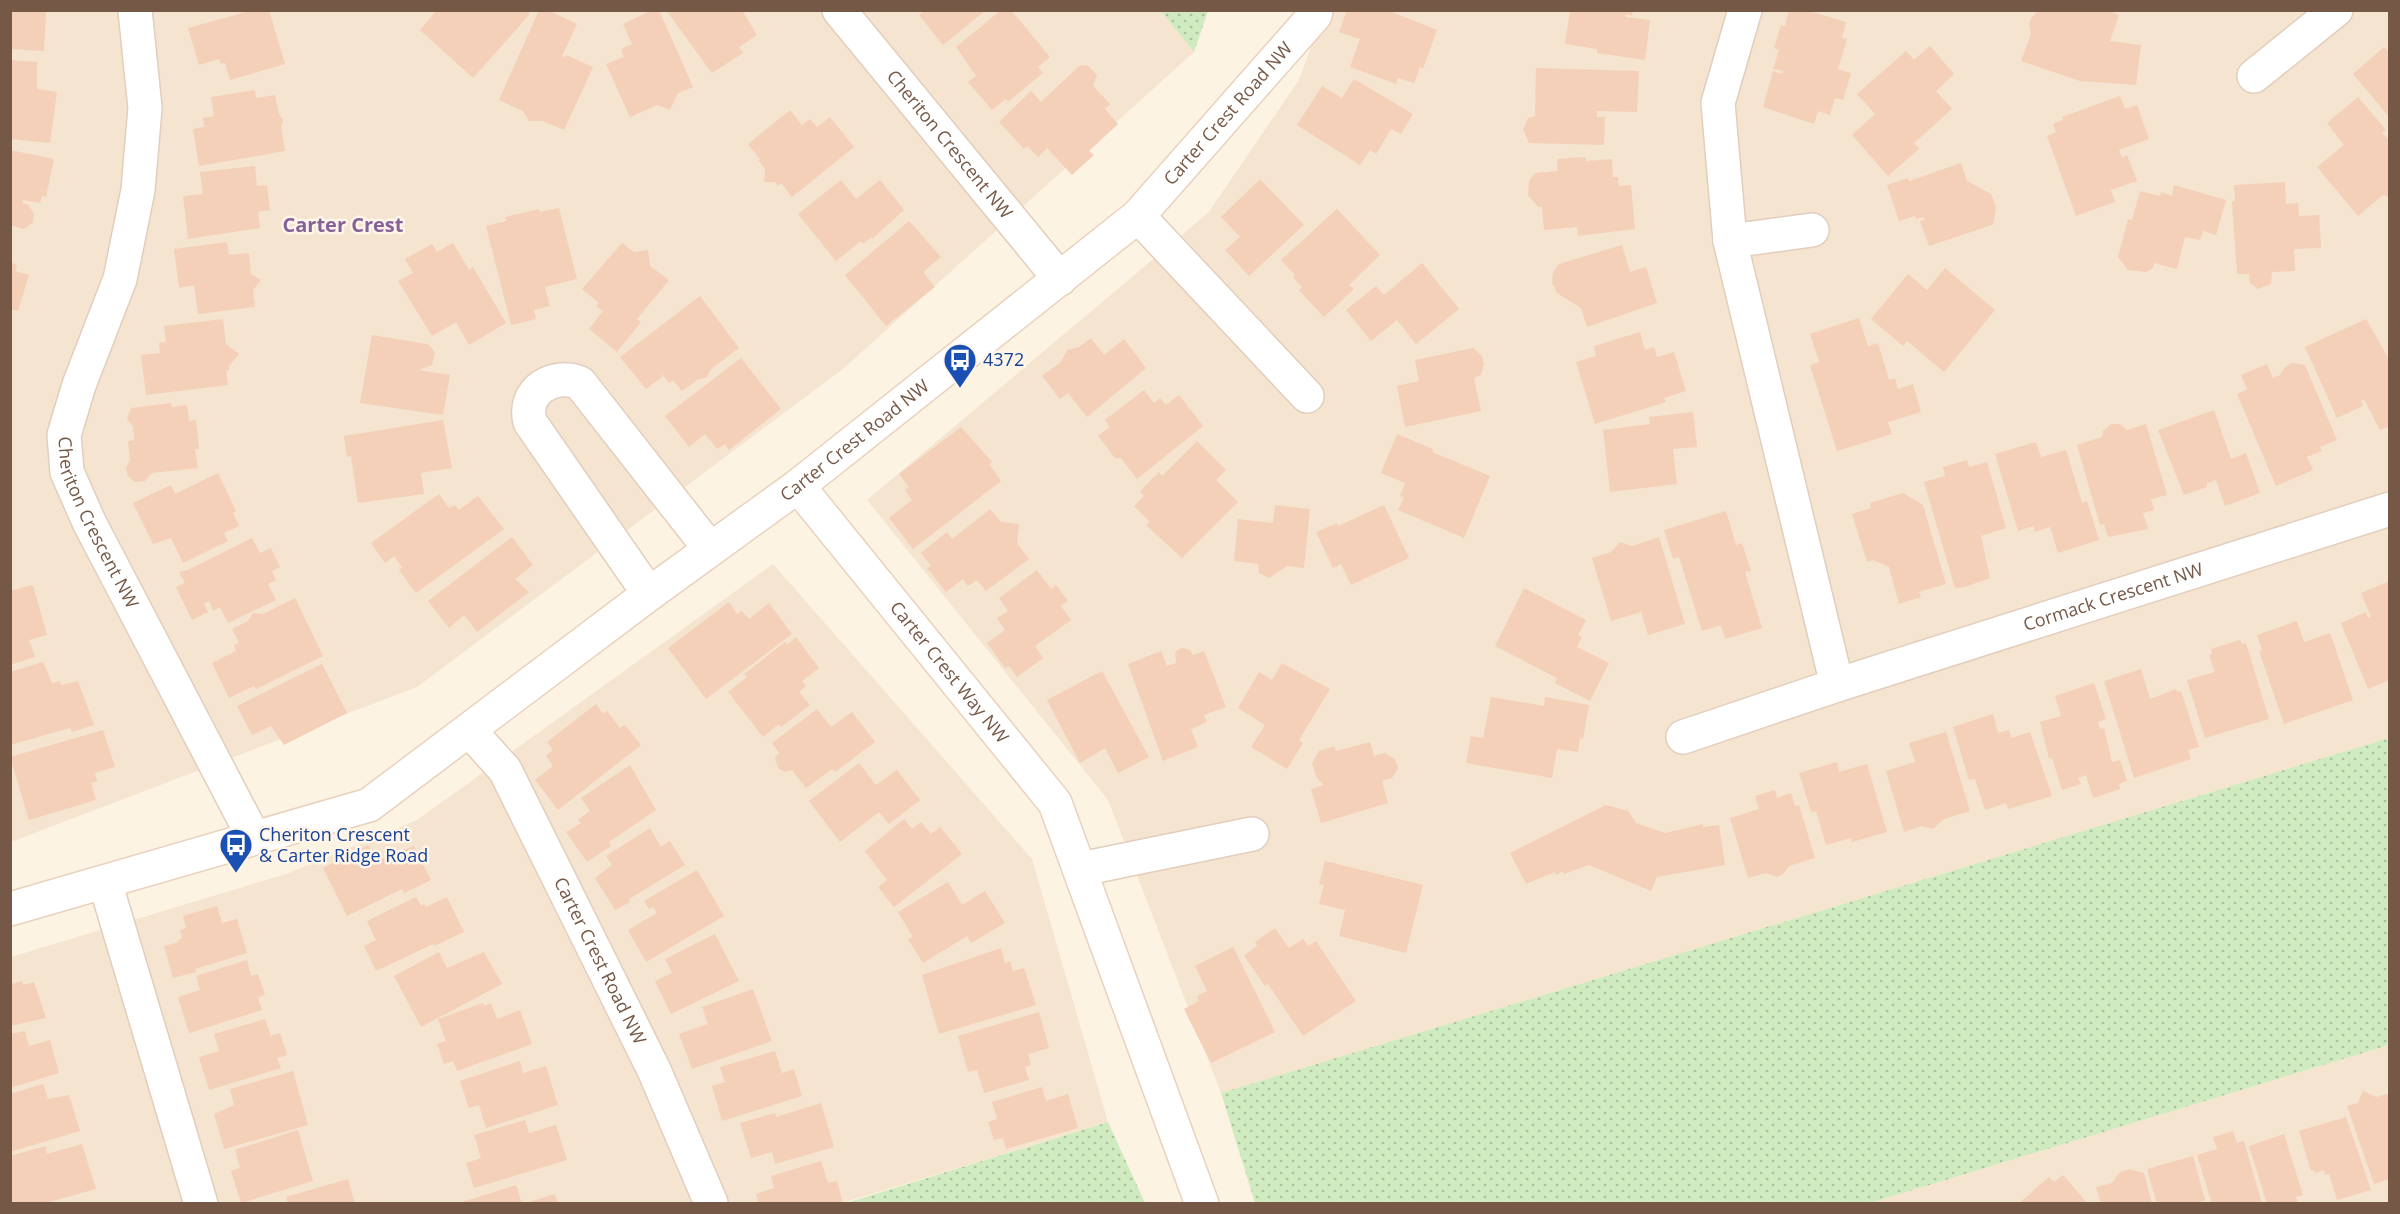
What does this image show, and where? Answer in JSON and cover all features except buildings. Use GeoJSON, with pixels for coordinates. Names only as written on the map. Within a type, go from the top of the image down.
{"type":"FeatureCollection","features":[{"type":"Feature","properties":{"kind":"street","name":"Cheriton Crescent NW"},"geometry":{"type":"LineString","coordinates":[[135,10],[145,108],[138,190],[120,279],[79,385],[64,435],[67,472],[88,522],[254,838]]}},
{"type":"Feature","properties":{"kind":"street","name":"Cheriton Crescent NW"},"geometry":{"type":"LineString","coordinates":[[839,10],[1060,279]]}},
{"type":"Feature","properties":{"kind":"street","name":"Carter Crest Road NW"},"geometry":{"type":"LineString","coordinates":[[10,909],[369,805],[649,594],[798,486],[1138,216],[1315,15],[1316,10]]}},
{"type":"Feature","properties":{"kind":"street"},"geometry":{"type":"LineString","coordinates":[[1745,10],[1718,103],[1730,242],[1837,685]]}},
{"type":"Feature","properties":{"kind":"street"},"geometry":{"type":"LineString","coordinates":[[2254,76],[2336,10]]}},
{"type":"Feature","properties":{"kind":"street"},"geometry":{"type":"LineString","coordinates":[[1138,216],[1307,396]]}},
{"type":"Feature","properties":{"kind":"street"},"geometry":{"type":"LineString","coordinates":[[1730,242],[1812,230]]}},
{"type":"Feature","properties":{"kind":"street"},"geometry":{"type":"LineString","coordinates":[[649,594],[530,422],[527,411],[530,400],[544,384],[569,379],[580,383],[710,549]]}},
{"type":"Feature","properties":{"kind":"street","name":"Carter Crest Way NW"},"geometry":{"type":"LineString","coordinates":[[798,486],[1055,803],[1202,1203]]}},
{"type":"Feature","properties":{"kind":"street","name":"Cormack Crescent NW"},"geometry":{"type":"LineString","coordinates":[[1683,737],[1837,685],[2390,509]]}},
{"type":"Feature","properties":{"kind":"street","name":"Carter Crest Road NW"},"geometry":{"type":"LineString","coordinates":[[470,730],[505,770],[654,1070],[711,1203]]}},
{"type":"Feature","properties":{"kind":"street"},"geometry":{"type":"LineString","coordinates":[[1081,869],[1252,834]]}},
{"type":"Feature","properties":{"kind":"street"},"geometry":{"type":"LineString","coordinates":[[105,882],[201,1203]]}},
{"type":"Feature","properties":{"kind":"shaded area"},"geometry":{"type":"Polygon","coordinates":[[[1161,10],[1194,52],[843,369],[417,687],[11,842],[11,11],[1161,10]]]}},
{"type":"Feature","properties":{"kind":"shaded area"},"geometry":{"type":"Polygon","coordinates":[[[1324,11],[2389,11],[2389,738],[1221,1093],[1108,800],[867,500],[1208,213],[1299,80],[1324,11]]]}},
{"type":"Feature","properties":{"kind":"shaded area"},"geometry":{"type":"Polygon","coordinates":[[[773,564],[1032,859],[1108,1122],[842,1203],[11,1204],[11,957],[289,873],[417,820],[773,564]]]}},
{"type":"Feature","properties":{"kind":"shaded area"},"geometry":{"type":"Polygon","coordinates":[[[2389,1045],[2389,1203],[1870,1203],[2389,1045]]]}},
{"type":"Feature","properties":{"kind":"green space"},"geometry":{"type":"Polygon","coordinates":[[[1161,11],[1208,11],[1194,52],[1161,11]]]}},
{"type":"Feature","properties":{"kind":"green space"},"geometry":{"type":"Polygon","coordinates":[[[2389,738],[2389,1045],[1870,1203],[1255,1203],[1221,1093],[2389,738]]]}},
{"type":"Feature","properties":{"kind":"green space"},"geometry":{"type":"Polygon","coordinates":[[[1108,1122],[1145,1203],[843,1204],[1108,1122]]]}},
{"type":"Feature","properties":{"kind":"place","name":"4372"},"geometry":{"type":"Point","coordinates":[960,389]}},
{"type":"Feature","properties":{"kind":"place","name":"Cheriton Crescent & Carter Ridge Road"},"geometry":{"type":"Point","coordinates":[236,874]}},
{"type":"Feature","properties":{"kind":"district","name":"Carter Crest"},"geometry":{"type":"Point","coordinates":[343,225]}}]}
